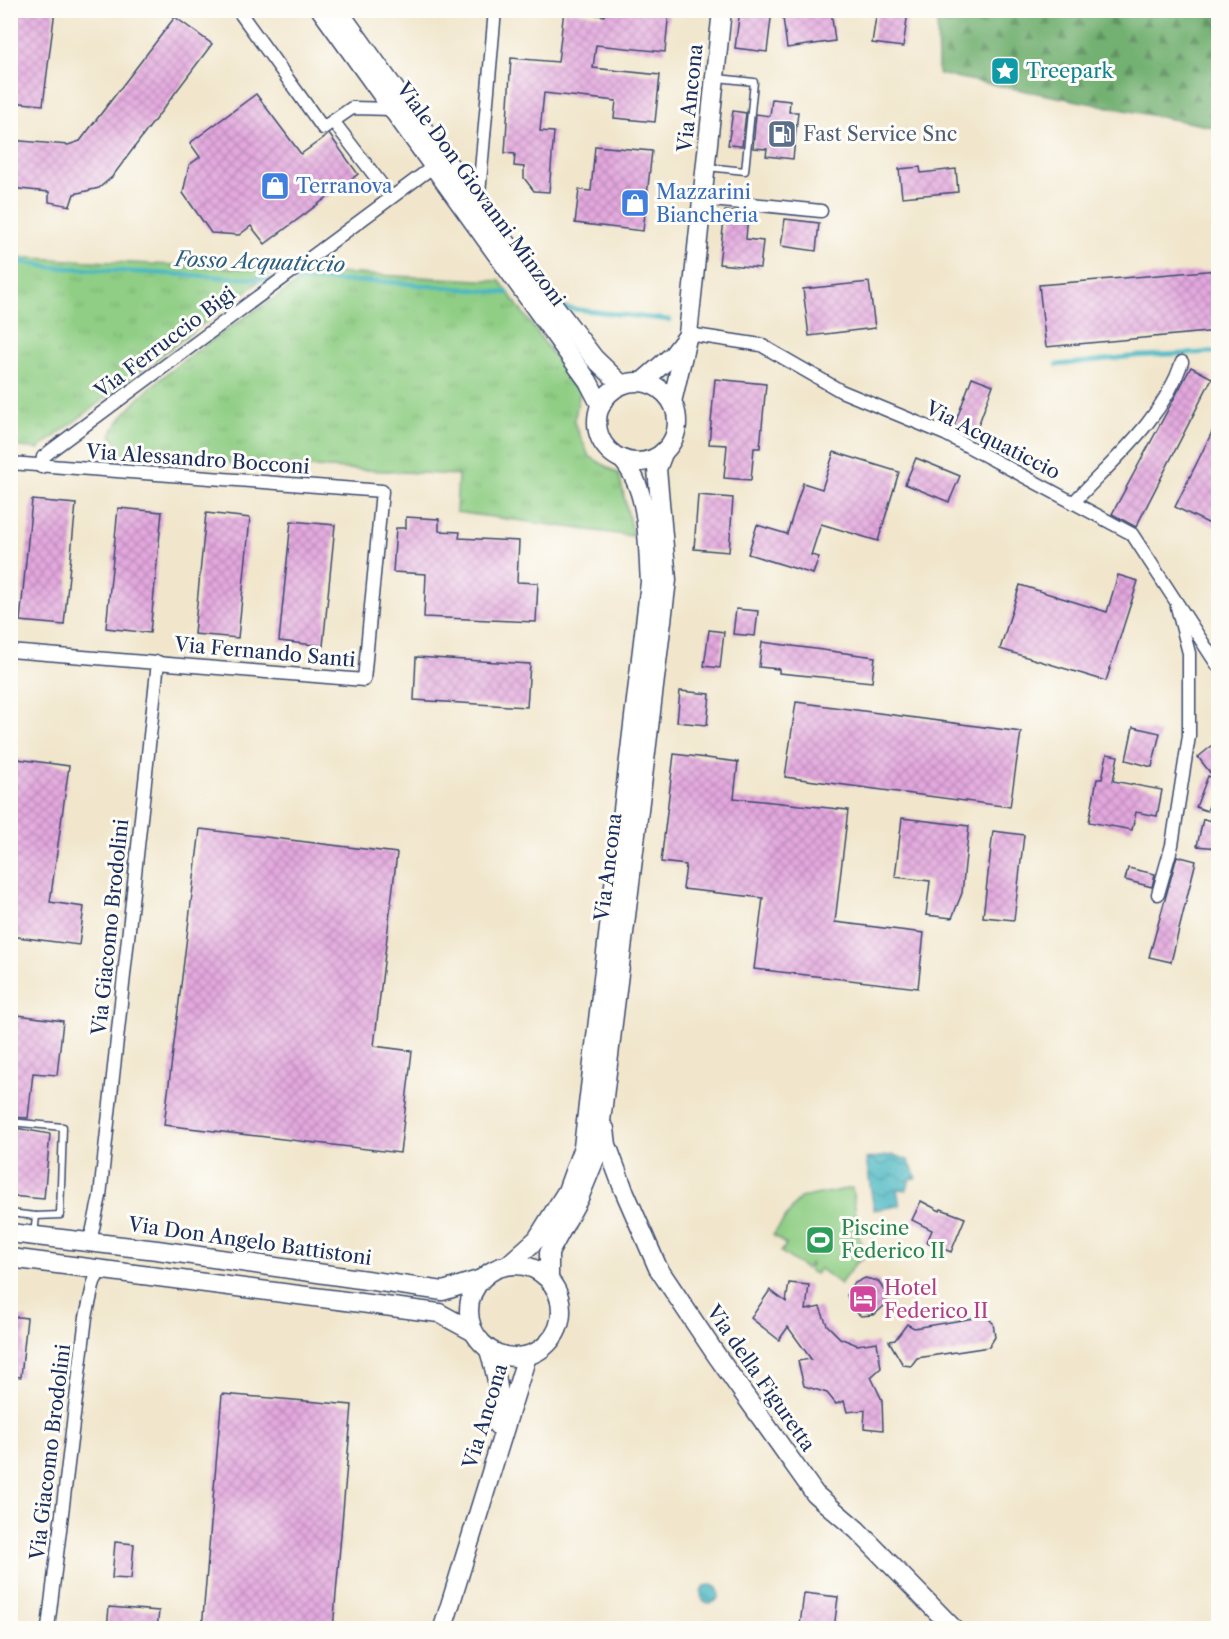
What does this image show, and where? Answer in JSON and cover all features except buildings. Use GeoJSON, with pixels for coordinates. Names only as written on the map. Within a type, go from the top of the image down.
{"type":"FeatureCollection","features":[{"type":"Feature","properties":{"kind":"main road","name":"Viale Don Giovanni Minzoni"},"geometry":{"type":"LineString","coordinates":[[321,10],[588,381],[601,406]]}},
{"type":"Feature","properties":{"kind":"main road","name":"Viale Don Giovanni Minzoni"},"geometry":{"type":"LineString","coordinates":[[338,10],[478,205],[594,358],[622,385]]}},
{"type":"Feature","properties":{"kind":"main road","name":"Via Ancona"},"geometry":{"type":"LineString","coordinates":[[672,402],[688,334],[722,10]]}},
{"type":"Feature","properties":{"kind":"main road"},"geometry":{"type":"LineString","coordinates":[[642,382],[673,355],[688,334]]}},
{"type":"Feature","properties":{"kind":"main road"},"geometry":{"type":"LineString","coordinates":[[642,382],[659,388],[672,402],[677,428],[675,436],[664,451],[648,460],[630,461],[621,458],[607,447],[599,432],[601,406],[606,398],[622,385],[642,382]]}},
{"type":"Feature","properties":{"kind":"main road","name":"Via Ancona"},"geometry":{"type":"LineString","coordinates":[[489,1350],[507,1357],[527,1356],[545,1346],[552,1339],[561,1320],[560,1298],[549,1279],[549,1253],[579,1198],[597,1154],[666,580],[657,469],[664,451]]}},
{"type":"Feature","properties":{"kind":"main road","name":"Via Ancona"},"geometry":{"type":"LineString","coordinates":[[481,1279],[489,1272],[508,1265],[537,1239],[567,1191],[583,1147],[650,582],[646,515],[632,470],[621,458]]}},
{"type":"Feature","properties":{"kind":"main road","name":"Via della Figuretta"},"geometry":{"type":"LineString","coordinates":[[603,1109],[607,1145],[658,1268],[815,1494],[857,1530],[953,1629]]}},
{"type":"Feature","properties":{"kind":"main road","name":"Via Don Angelo Battistoni"},"geometry":{"type":"LineString","coordinates":[[10,1233],[443,1292],[481,1279]]}},
{"type":"Feature","properties":{"kind":"main road"},"geometry":{"type":"LineString","coordinates":[[10,1258],[439,1313],[472,1331]]}},
{"type":"Feature","properties":{"kind":"main road"},"geometry":{"type":"LineString","coordinates":[[508,1265],[530,1267],[549,1279]]}},
{"type":"Feature","properties":{"kind":"main road"},"geometry":{"type":"LineString","coordinates":[[472,1331],[469,1304],[481,1279]]}},
{"type":"Feature","properties":{"kind":"main road","name":"Via Ancona"},"geometry":{"type":"LineString","coordinates":[[472,1331],[489,1350],[497,1375],[501,1403],[486,1489]]}},
{"type":"Feature","properties":{"kind":"main road","name":"Via Ancona"},"geometry":{"type":"LineString","coordinates":[[443,1629],[527,1356]]}},
{"type":"Feature","properties":{"kind":"street"},"geometry":{"type":"LineString","coordinates":[[238,10],[323,128],[352,108],[393,109]]}},
{"type":"Feature","properties":{"kind":"street"},"geometry":{"type":"LineString","coordinates":[[478,205],[495,10]]}},
{"type":"Feature","properties":{"kind":"street"},"geometry":{"type":"LineString","coordinates":[[333,121],[390,197]]}},
{"type":"Feature","properties":{"kind":"street","name":"Via Ferruccio Bigi"},"geometry":{"type":"LineString","coordinates":[[41,467],[43,457],[53,448],[434,166]]}},
{"type":"Feature","properties":{"kind":"street"},"geometry":{"type":"LineString","coordinates":[[702,199],[821,211]]}},
{"type":"Feature","properties":{"kind":"street","name":"Via Acquaticcio"},"geometry":{"type":"LineString","coordinates":[[688,334],[761,345],[841,391],[945,434],[1132,534],[1218,666]]}},
{"type":"Feature","properties":{"kind":"street"},"geometry":{"type":"LineString","coordinates":[[1073,503],[1137,436],[1169,393],[1182,362]]}},
{"type":"Feature","properties":{"kind":"street","name":"Via Alessandro Bocconi"},"geometry":{"type":"LineString","coordinates":[[10,463],[382,491]]}},
{"type":"Feature","properties":{"kind":"street","name":"Via Fernando Santi"},"geometry":{"type":"LineString","coordinates":[[10,651],[364,680],[382,491]]}},
{"type":"Feature","properties":{"kind":"street"},"geometry":{"type":"LineString","coordinates":[[1158,894],[1172,845],[1190,736],[1189,653],[1173,595]]}},
{"type":"Feature","properties":{"kind":"street","name":"Via Giacomo Brodolini"},"geometry":{"type":"LineString","coordinates":[[95,1243],[158,662]]}},
{"type":"Feature","properties":{"kind":"street","name":"Via Giacomo Brodolini"},"geometry":{"type":"LineString","coordinates":[[48,1629],[92,1268]]}},
{"type":"Feature","properties":{"kind":"lane"},"geometry":{"type":"LineString","coordinates":[[706,167],[745,171],[751,113],[754,82],[715,78]]}},
{"type":"Feature","properties":{"kind":"lane"},"geometry":{"type":"LineString","coordinates":[[10,1122],[63,1127],[60,1215],[36,1216],[10,1213]]}},
{"type":"Feature","properties":{"kind":"lane"},"geometry":{"type":"LineString","coordinates":[[34,1236],[36,1216]]}},
{"type":"Feature","properties":{"kind":"green space"},"geometry":{"type":"Polygon","coordinates":[[[937,11],[1218,11],[1218,128],[938,74],[937,11]]]}},
{"type":"Feature","properties":{"kind":"green space"},"geometry":{"type":"Polygon","coordinates":[[[11,257],[274,270],[38,449],[11,446],[11,257]]]}},
{"type":"Feature","properties":{"kind":"green space"},"geometry":{"type":"Polygon","coordinates":[[[314,272],[500,281],[580,392],[574,422],[589,456],[619,474],[633,536],[456,512],[458,475],[126,457],[111,435],[125,414],[146,392],[202,347],[314,272]]]}},
{"type":"Feature","properties":{"kind":"green space","name":"Piscine Federico II"},"geometry":{"type":"Polygon","coordinates":[[[852,1188],[863,1259],[855,1264],[840,1284],[820,1269],[815,1274],[809,1271],[811,1263],[806,1269],[781,1252],[786,1245],[773,1235],[800,1198],[852,1188]]]}},
{"type":"Feature","properties":{"kind":"water"},"geometry":{"type":"Polygon","coordinates":[[[894,1155],[908,1160],[917,1178],[910,1179],[907,1190],[897,1189],[900,1206],[874,1210],[866,1159],[894,1155]]]}},
{"type":"Feature","properties":{"kind":"water"},"geometry":{"type":"Polygon","coordinates":[[[710,1585],[716,1588],[719,1594],[716,1600],[710,1603],[704,1600],[701,1594],[704,1588],[710,1585]]]}},
{"type":"Feature","properties":{"kind":"waterway","name":"Fosso Acquaticcio"},"geometry":{"type":"LineString","coordinates":[[10,259],[49,267],[275,280]]}},
{"type":"Feature","properties":{"kind":"waterway","name":"Fosso Acquaticcio"},"geometry":{"type":"LineString","coordinates":[[286,280],[388,282],[508,293]]}},
{"type":"Feature","properties":{"kind":"waterway"},"geometry":{"type":"LineString","coordinates":[[564,308],[669,320]]}},
{"type":"Feature","properties":{"kind":"waterway","name":"Fosso Acquaticcio"},"geometry":{"type":"LineString","coordinates":[[1057,365],[1136,356],[1218,352]]}},
{"type":"Feature","properties":{"kind":"place","name":"Treepark"},"geometry":{"type":"Point","coordinates":[1005,71]}},
{"type":"Feature","properties":{"kind":"place","name":"Fast Service Snc"},"geometry":{"type":"Point","coordinates":[782,134]}},
{"type":"Feature","properties":{"kind":"place","name":"Terranova"},"geometry":{"type":"Point","coordinates":[275,186]}},
{"type":"Feature","properties":{"kind":"place","name":"Mazzarini Biancheria"},"geometry":{"type":"Point","coordinates":[635,203]}},
{"type":"Feature","properties":{"kind":"place","name":"Piscine Federico II"},"geometry":{"type":"Point","coordinates":[820,1240]}},
{"type":"Feature","properties":{"kind":"place","name":"Hotel Federico II"},"geometry":{"type":"Point","coordinates":[863,1299]}}]}
